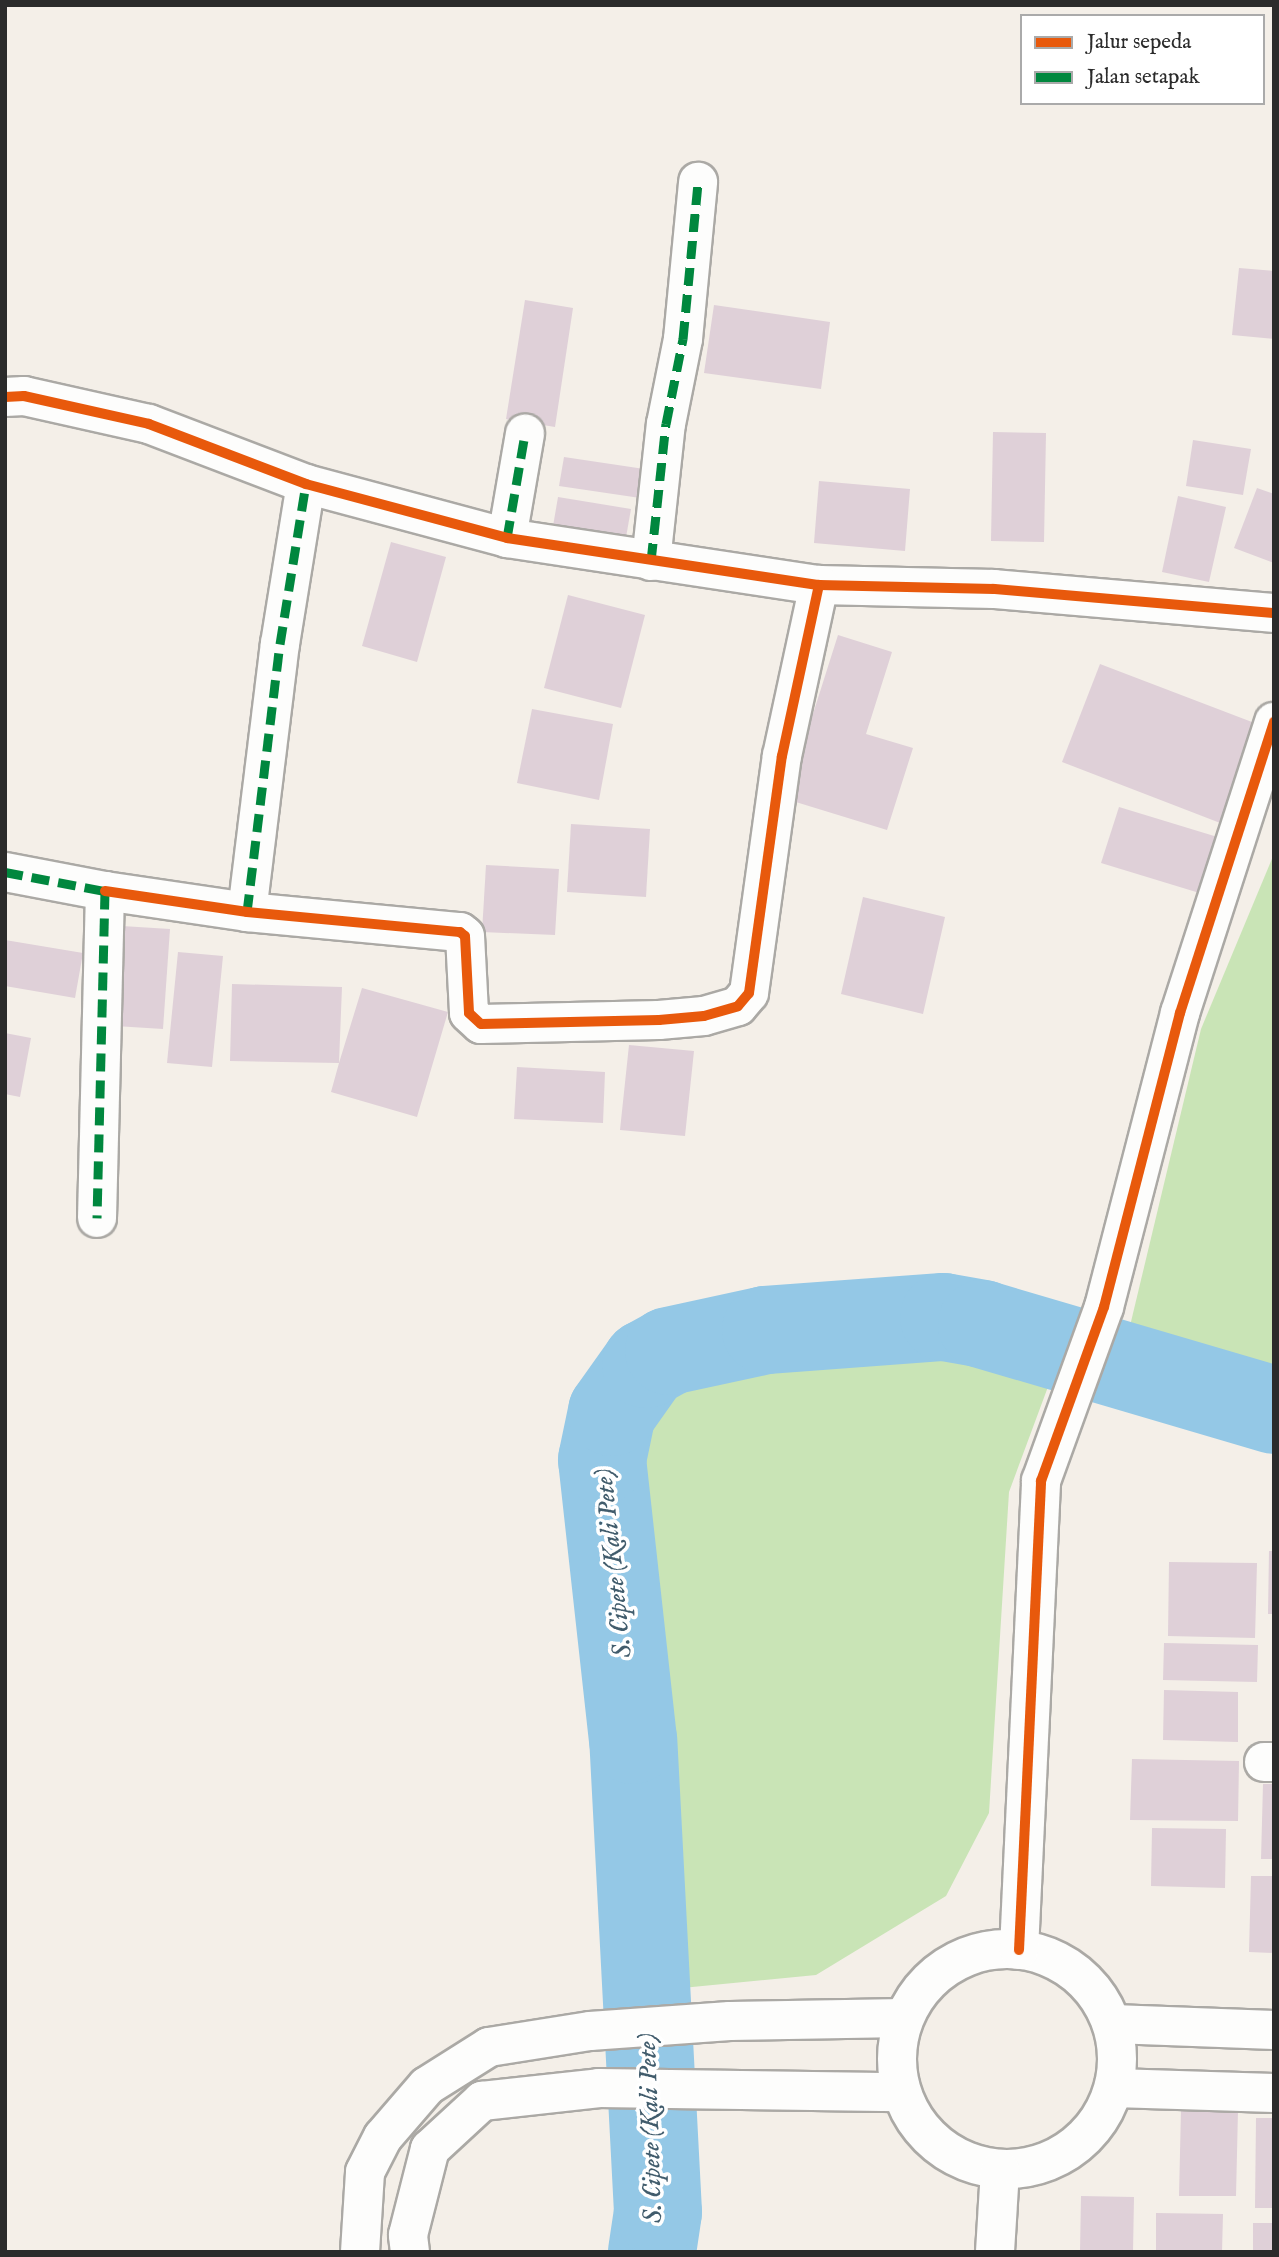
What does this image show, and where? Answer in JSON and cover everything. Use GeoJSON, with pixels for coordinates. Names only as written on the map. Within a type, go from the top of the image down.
{"type":"FeatureCollection","features":[{"type":"Feature","properties":{"kind":"street"},"geometry":{"type":"LineString","coordinates":[[651,561],[666,424],[683,340],[698,182]]}},
{"type":"Feature","properties":{"kind":"street"},"geometry":{"type":"LineString","coordinates":[[5,397],[24,396],[149,424],[306,484],[507,538],[819,584],[994,589],[1274,613]]}},
{"type":"Feature","properties":{"kind":"street"},"geometry":{"type":"LineString","coordinates":[[507,538],[525,434]]}},
{"type":"Feature","properties":{"kind":"street"},"geometry":{"type":"LineString","coordinates":[[247,912],[280,644],[306,484]]}},
{"type":"Feature","properties":{"kind":"street"},"geometry":{"type":"LineString","coordinates":[[5,872],[105,891],[247,912],[460,932],[464,936],[469,1013],[481,1024],[552,1025],[670,1019],[704,1016],[738,1006],[749,993],[782,756],[819,584]]}},
{"type":"Feature","properties":{"kind":"street"},"geometry":{"type":"LineString","coordinates":[[1019,1950],[1041,1481],[1104,1307],[1180,1013],[1274,722]]}},
{"type":"Feature","properties":{"kind":"street"},"geometry":{"type":"LineString","coordinates":[[97,1218],[105,891]]}},
{"type":"Feature","properties":{"kind":"street"},"geometry":{"type":"LineString","coordinates":[[1019,1950],[1050,1958],[1077,1974],[1098,1997],[1112,2024],[1118,2057],[1114,2088],[1098,2123],[1072,2149],[1038,2166],[1000,2170],[968,2162],[939,2146],[915,2122],[901,2092],[896,2054],[904,2018],[923,1988],[950,1964],[984,1951],[1019,1950]]}},
{"type":"Feature","properties":{"kind":"street"},"geometry":{"type":"LineString","coordinates":[[360,2252],[365,2172],[383,2137],[427,2086],[489,2047],[590,2031],[730,2021],[904,2018]]}},
{"type":"Feature","properties":{"kind":"street"},"geometry":{"type":"LineString","coordinates":[[1112,2024],[1274,2030]]}},
{"type":"Feature","properties":{"kind":"street"},"geometry":{"type":"LineString","coordinates":[[410,2252],[408,2235],[430,2149],[482,2101],[599,2088],[901,2092]]}},
{"type":"Feature","properties":{"kind":"street"},"geometry":{"type":"LineString","coordinates":[[1114,2088],[1274,2093]]}},
{"type":"Feature","properties":{"kind":"street"},"geometry":{"type":"LineString","coordinates":[[995,2252],[1000,2170]]}},
{"type":"Feature","properties":{"kind":"green space"},"geometry":{"type":"Polygon","coordinates":[[[1274,854],[1274,1388],[1124,1351],[1201,1029],[1274,854]]]}},
{"type":"Feature","properties":{"kind":"green space"},"geometry":{"type":"Polygon","coordinates":[[[949,1347],[1052,1376],[1009,1492],[989,1813],[946,1896],[816,1975],[682,1988],[633,1455],[653,1403],[689,1377],[949,1347]]]}},
{"type":"Feature","properties":{"kind":"building"},"geometry":{"type":"Polygon","coordinates":[[[1239,268],[1274,271],[1274,339],[1232,335],[1239,268]]]}},
{"type":"Feature","properties":{"kind":"building"},"geometry":{"type":"Polygon","coordinates":[[[525,300],[573,308],[555,427],[506,419],[525,300]]]}},
{"type":"Feature","properties":{"kind":"building"},"geometry":{"type":"Polygon","coordinates":[[[714,305],[830,322],[821,389],[704,373],[714,305]]]}},
{"type":"Feature","properties":{"kind":"building"},"geometry":{"type":"Polygon","coordinates":[[[993,432],[1046,433],[1044,542],[991,541],[993,432]]]}},
{"type":"Feature","properties":{"kind":"building"},"geometry":{"type":"Polygon","coordinates":[[[1193,440],[1251,449],[1243,495],[1186,486],[1193,440]]]}},
{"type":"Feature","properties":{"kind":"building"},"geometry":{"type":"Polygon","coordinates":[[[564,457],[651,470],[647,499],[559,486],[564,457]]]}},
{"type":"Feature","properties":{"kind":"building"},"geometry":{"type":"Polygon","coordinates":[[[819,481],[910,489],[905,551],[814,543],[819,481]]]}},
{"type":"Feature","properties":{"kind":"building"},"geometry":{"type":"Polygon","coordinates":[[[1257,488],[1274,494],[1274,563],[1234,548],[1257,488]]]}},
{"type":"Feature","properties":{"kind":"building"},"geometry":{"type":"Polygon","coordinates":[[[1178,496],[1226,507],[1209,582],[1162,572],[1178,496]]]}},
{"type":"Feature","properties":{"kind":"building"},"geometry":{"type":"Polygon","coordinates":[[[558,497],[631,509],[625,543],[552,532],[558,497]]]}},
{"type":"Feature","properties":{"kind":"building"},"geometry":{"type":"Polygon","coordinates":[[[391,542],[446,557],[417,662],[362,646],[391,542]]]}},
{"type":"Feature","properties":{"kind":"building"},"geometry":{"type":"Polygon","coordinates":[[[568,595],[645,615],[621,708],[544,688],[568,595]]]}},
{"type":"Feature","properties":{"kind":"building"},"geometry":{"type":"Polygon","coordinates":[[[838,635],[892,652],[866,734],[913,748],[887,830],[786,799],[838,635]]]}},
{"type":"Feature","properties":{"kind":"building"},"geometry":{"type":"Polygon","coordinates":[[[1100,664],[1265,727],[1228,826],[1062,762],[1100,664]]]}},
{"type":"Feature","properties":{"kind":"building"},"geometry":{"type":"Polygon","coordinates":[[[532,709],[613,724],[599,800],[517,783],[532,709]]]}},
{"type":"Feature","properties":{"kind":"building"},"geometry":{"type":"Polygon","coordinates":[[[1119,807],[1224,839],[1206,895],[1101,863],[1119,807]]]}},
{"type":"Feature","properties":{"kind":"building"},"geometry":{"type":"Polygon","coordinates":[[[571,824],[650,829],[646,897],[567,892],[571,824]]]}},
{"type":"Feature","properties":{"kind":"building"},"geometry":{"type":"Polygon","coordinates":[[[486,865],[559,869],[555,935],[482,932],[486,865]]]}},
{"type":"Feature","properties":{"kind":"building"},"geometry":{"type":"Polygon","coordinates":[[[863,897],[945,917],[923,1014],[841,994],[863,897]]]}},
{"type":"Feature","properties":{"kind":"building"},"geometry":{"type":"Polygon","coordinates":[[[122,926],[170,929],[163,1029],[115,1026],[122,926]]]}},
{"type":"Feature","properties":{"kind":"building"},"geometry":{"type":"Polygon","coordinates":[[[5,940],[83,953],[75,998],[5,986],[5,940]]]}},
{"type":"Feature","properties":{"kind":"building"},"geometry":{"type":"Polygon","coordinates":[[[178,952],[223,956],[212,1067],[167,1063],[178,952]]]}},
{"type":"Feature","properties":{"kind":"building"},"geometry":{"type":"Polygon","coordinates":[[[232,984],[342,987],[339,1063],[230,1061],[232,984]]]}},
{"type":"Feature","properties":{"kind":"building"},"geometry":{"type":"Polygon","coordinates":[[[362,988],[448,1012],[417,1117],[331,1092],[362,988]]]}},
{"type":"Feature","properties":{"kind":"building"},"geometry":{"type":"Polygon","coordinates":[[[5,1033],[31,1038],[20,1097],[5,1094],[5,1033]]]}},
{"type":"Feature","properties":{"kind":"building"},"geometry":{"type":"Polygon","coordinates":[[[629,1045],[694,1051],[685,1136],[620,1130],[629,1045]]]}},
{"type":"Feature","properties":{"kind":"building"},"geometry":{"type":"Polygon","coordinates":[[[517,1067],[605,1072],[603,1123],[514,1119],[517,1067]]]}},
{"type":"Feature","properties":{"kind":"building"},"geometry":{"type":"Polygon","coordinates":[[[1269,1551],[1274,1551],[1274,1614],[1268,1614],[1269,1551]]]}},
{"type":"Feature","properties":{"kind":"building"},"geometry":{"type":"Polygon","coordinates":[[[1169,1562],[1257,1563],[1255,1638],[1168,1636],[1169,1562]]]}},
{"type":"Feature","properties":{"kind":"building"},"geometry":{"type":"Polygon","coordinates":[[[1164,1643],[1258,1645],[1257,1682],[1163,1680],[1164,1643]]]}},
{"type":"Feature","properties":{"kind":"building"},"geometry":{"type":"Polygon","coordinates":[[[1164,1690],[1238,1692],[1238,1742],[1163,1740],[1164,1690]]]}},
{"type":"Feature","properties":{"kind":"building"},"geometry":{"type":"Polygon","coordinates":[[[1132,1759],[1239,1761],[1238,1821],[1130,1820],[1132,1759]]]}},
{"type":"Feature","properties":{"kind":"building"},"geometry":{"type":"Polygon","coordinates":[[[1263,1784],[1274,1784],[1274,1859],[1261,1859],[1263,1784]]]}},
{"type":"Feature","properties":{"kind":"building"},"geometry":{"type":"Polygon","coordinates":[[[1152,1828],[1226,1829],[1225,1888],[1151,1886],[1152,1828]]]}},
{"type":"Feature","properties":{"kind":"building"},"geometry":{"type":"Polygon","coordinates":[[[1251,1876],[1274,1876],[1274,1953],[1249,1952],[1251,1876]]]}},
{"type":"Feature","properties":{"kind":"building"},"geometry":{"type":"Polygon","coordinates":[[[1181,2110],[1238,2110],[1236,2196],[1179,2196],[1181,2110]]]}},
{"type":"Feature","properties":{"kind":"building"},"geometry":{"type":"Polygon","coordinates":[[[1256,2118],[1274,2118],[1274,2208],[1255,2208],[1256,2118]]]}},
{"type":"Feature","properties":{"kind":"building"},"geometry":{"type":"Polygon","coordinates":[[[1081,2196],[1134,2197],[1133,2252],[1080,2252],[1081,2196]]]}},
{"type":"Feature","properties":{"kind":"building"},"geometry":{"type":"Polygon","coordinates":[[[1156,2213],[1223,2214],[1222,2252],[1156,2252],[1156,2213]]]}},
{"type":"Feature","properties":{"kind":"building"},"geometry":{"type":"Polygon","coordinates":[[[1253,2223],[1274,2223],[1274,2252],[1253,2252],[1253,2223]]]}},
{"type":"Feature","properties":{"kind":"waterway","name":"S. Cipete (Kali Pete)"},"geometry":{"type":"LineString","coordinates":[[652,2252],[658,2212],[633,1740],[602,1460],[612,1412],[646,1364],[669,1351],[766,1330],[944,1317],[982,1324],[1274,1410]]}},
{"type":"Feature","properties":{"kind":"marked path"},"geometry":{"type":"LineString","coordinates":[[651,561],[666,424],[683,339],[698,182]]}},
{"type":"Feature","properties":{"kind":"marked path"},"geometry":{"type":"LineString","coordinates":[[507,538],[525,434]]}},
{"type":"Feature","properties":{"kind":"marked path"},"geometry":{"type":"LineString","coordinates":[[247,912],[280,644],[306,484]]}},
{"type":"Feature","properties":{"kind":"marked path"},"geometry":{"type":"LineString","coordinates":[[5,872],[105,891],[97,1218]]}},
{"type":"Feature","properties":{"kind":"cycle path"},"geometry":{"type":"LineString","coordinates":[[5,397],[24,396],[149,424],[306,484],[507,538],[819,585],[994,589],[1274,613]]}},
{"type":"Feature","properties":{"kind":"cycle path"},"geometry":{"type":"LineString","coordinates":[[105,891],[247,912],[460,932],[465,936],[469,1013],[481,1024],[659,1020],[704,1016],[738,1006],[749,993],[782,756],[819,585]]}},
{"type":"Feature","properties":{"kind":"cycle path"},"geometry":{"type":"LineString","coordinates":[[1019,1950],[1041,1481],[1104,1307],[1180,1013],[1274,722]]}}]}
